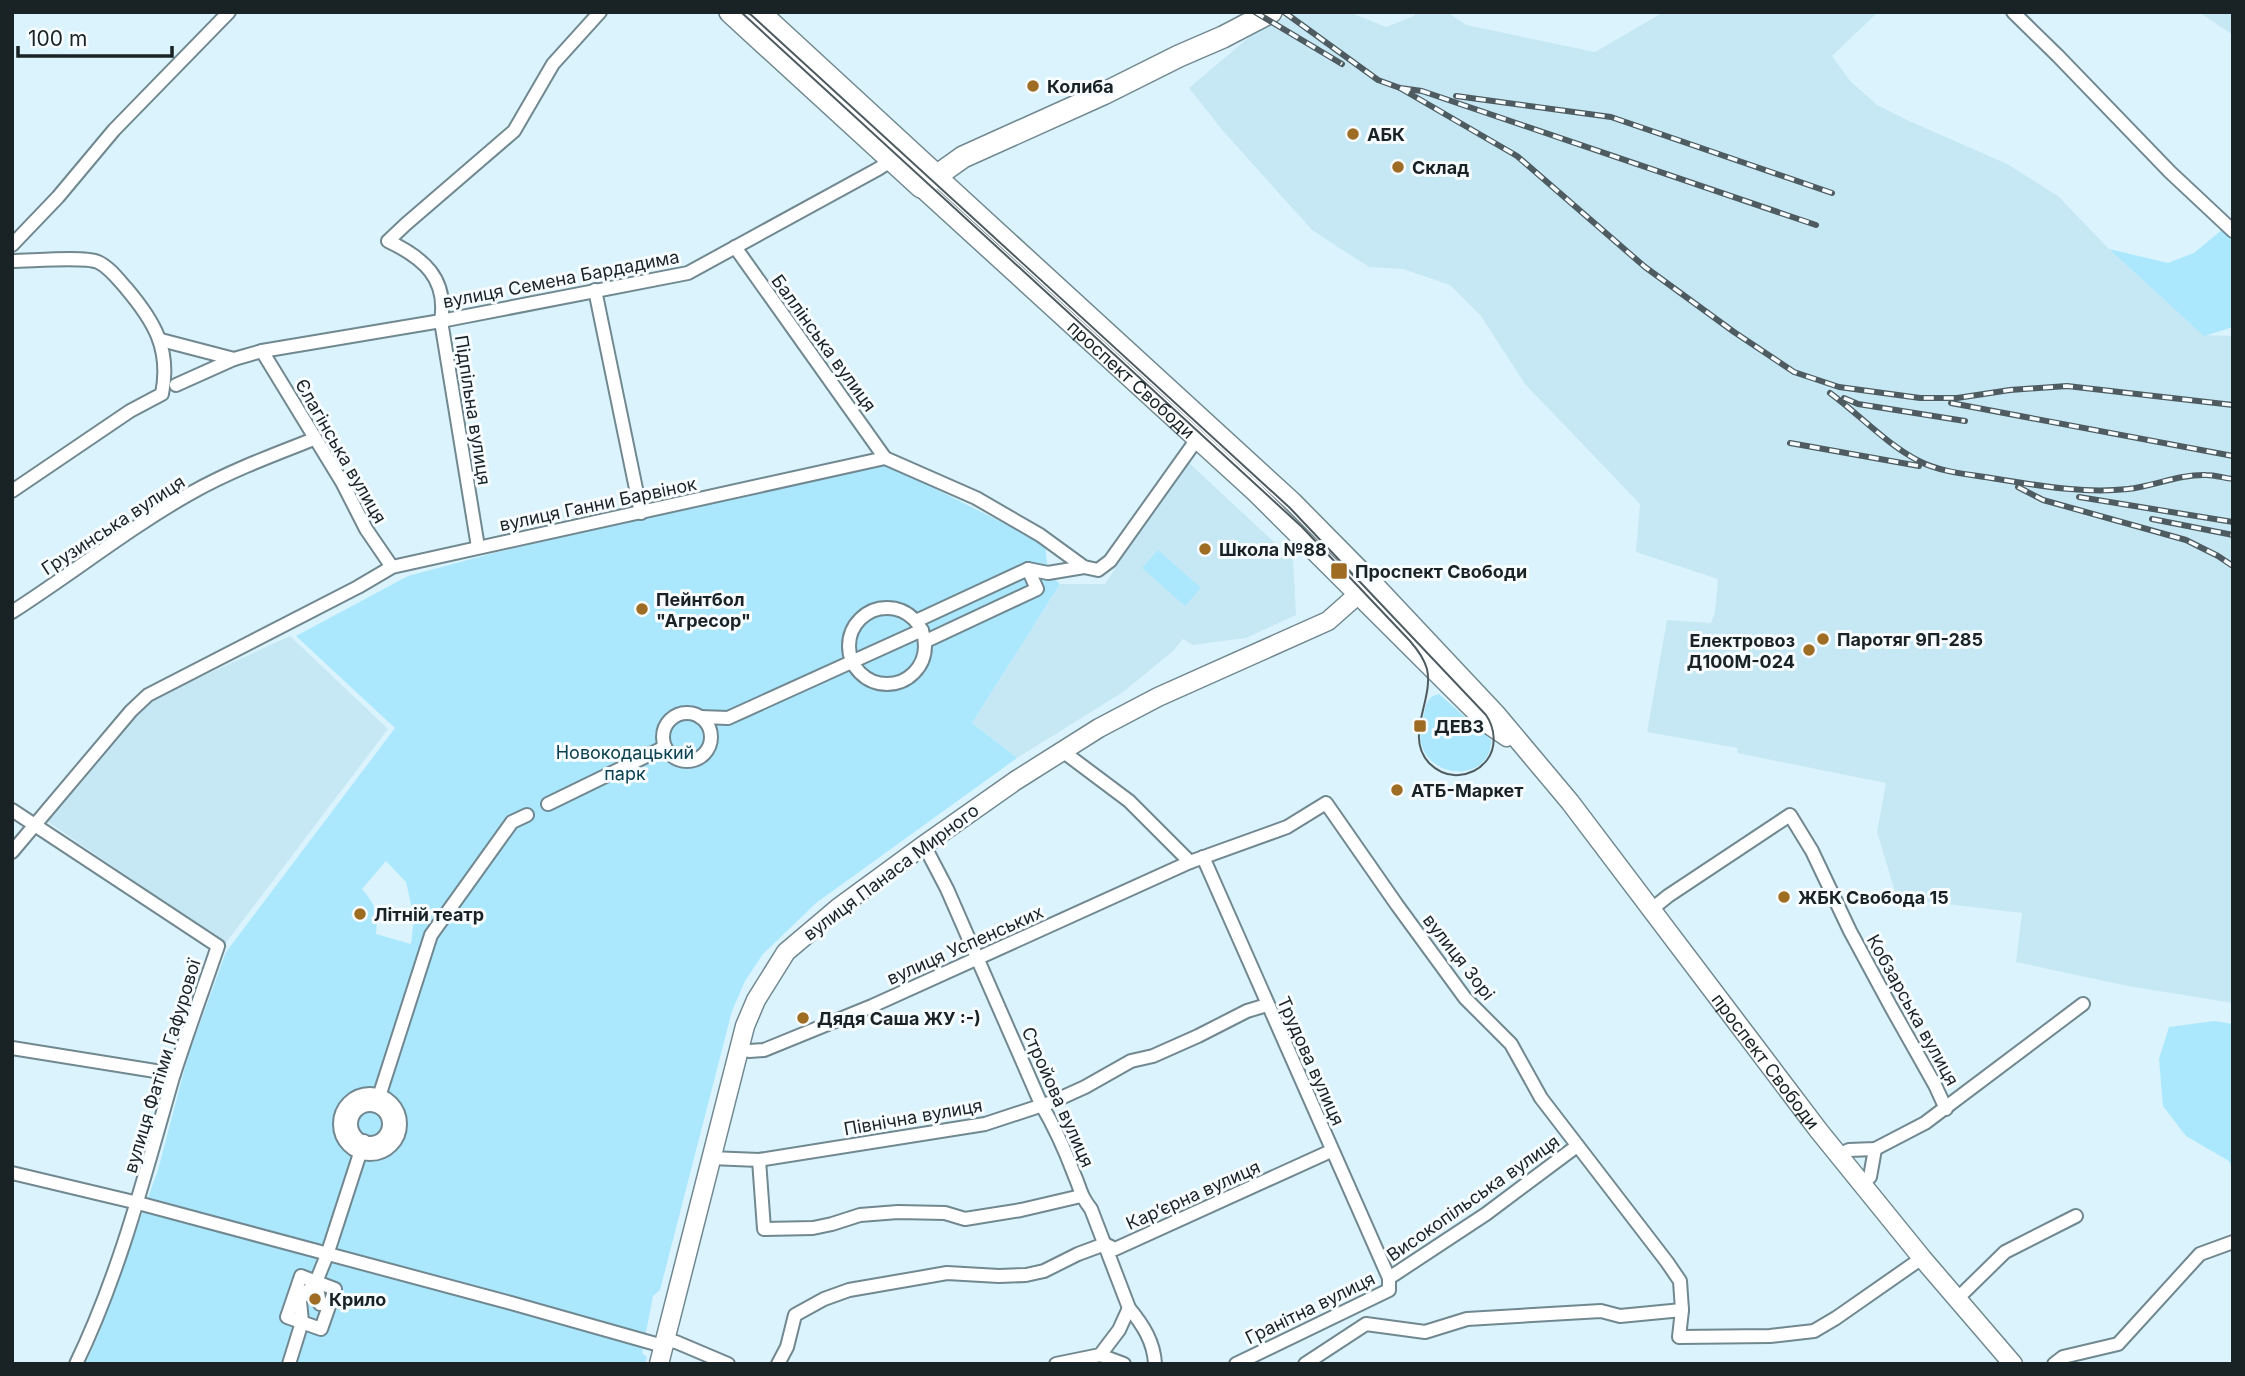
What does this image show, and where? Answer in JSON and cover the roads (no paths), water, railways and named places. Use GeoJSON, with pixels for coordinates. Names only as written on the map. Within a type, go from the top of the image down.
{"type":"FeatureCollection","features":[{"type":"Feature","properties":{"kind":"highway","name":"проспект Свободи"},"geometry":{"type":"LineString","coordinates":[[730,12],[929,181]]}},
{"type":"Feature","properties":{"kind":"highway","name":"проспект Свободи"},"geometry":{"type":"LineString","coordinates":[[759,12],[899,154]]}},
{"type":"Feature","properties":{"kind":"highway"},"geometry":{"type":"LineString","coordinates":[[929,181],[963,157],[1103,94],[1270,12]]}},
{"type":"Feature","properties":{"kind":"main road","name":"проспект Свободи"},"geometry":{"type":"LineString","coordinates":[[929,181],[1255,492],[1488,724],[1528,750]]}},
{"type":"Feature","properties":{"kind":"main road","name":"проспект Свободи"},"geometry":{"type":"LineString","coordinates":[[929,181],[1280,490],[1372,582],[1528,750],[1838,1155],[2013,1364]]}},
{"type":"Feature","properties":{"kind":"main road","name":"вулиця Панаса Мирного"},"geometry":{"type":"LineString","coordinates":[[662,1350],[745,1026],[756,1000],[786,952],[838,908],[1061,750],[1157,696],[1328,621],[1372,582]]}},
{"type":"Feature","properties":{"kind":"street"},"geometry":{"type":"LineString","coordinates":[[12,245],[58,197],[114,130],[229,12]]}},
{"type":"Feature","properties":{"kind":"street","name":"Підпільна вулиця"},"geometry":{"type":"LineString","coordinates":[[478,547],[441,321],[444,302],[434,274],[408,251],[388,242],[405,224],[514,131],[553,64],[600,12]]}},
{"type":"Feature","properties":{"kind":"street"},"geometry":{"type":"LineString","coordinates":[[2013,12],[2170,172],[2233,232]]}},
{"type":"Feature","properties":{"kind":"street","name":"вулиця Семена Бардадима"},"geometry":{"type":"LineString","coordinates":[[176,385],[234,359],[262,351],[441,321],[688,273],[899,154]]}},
{"type":"Feature","properties":{"kind":"street","name":"Баллінська вулиця"},"geometry":{"type":"LineString","coordinates":[[735,247],[885,458]]}},
{"type":"Feature","properties":{"kind":"street"},"geometry":{"type":"LineString","coordinates":[[12,261],[97,261],[114,275],[154,323],[161,340],[165,379],[162,394],[130,411],[12,491]]}},
{"type":"Feature","properties":{"kind":"street"},"geometry":{"type":"LineString","coordinates":[[595,290],[641,513]]}},
{"type":"Feature","properties":{"kind":"street"},"geometry":{"type":"LineString","coordinates":[[161,340],[234,359]]}},
{"type":"Feature","properties":{"kind":"street","name":"Єлагінська вулиця"},"geometry":{"type":"LineString","coordinates":[[262,351],[342,482],[366,529],[392,567]]}},
{"type":"Feature","properties":{"kind":"street","name":"Грузинська вулиця"},"geometry":{"type":"LineString","coordinates":[[12,612],[134,527],[193,492],[314,439]]}},
{"type":"Feature","properties":{"kind":"street"},"geometry":{"type":"LineString","coordinates":[[921,630],[997,584],[1028,569],[1048,573],[1084,567],[1098,570],[1110,561],[1197,439]]}},
{"type":"Feature","properties":{"kind":"street"},"geometry":{"type":"LineString","coordinates":[[885,458],[976,498],[1040,535],[1084,567]]}},
{"type":"Feature","properties":{"kind":"street","name":"вулиця Ганни Барвінок"},"geometry":{"type":"LineString","coordinates":[[12,852],[131,711],[148,695],[392,567],[885,458]]}},
{"type":"Feature","properties":{"kind":"street"},"geometry":{"type":"LineString","coordinates":[[1028,569],[1037,589]]}},
{"type":"Feature","properties":{"kind":"street"},"geometry":{"type":"LineString","coordinates":[[728,718],[702,755],[691,761],[678,760],[665,747],[664,729],[671,719],[682,713],[728,718],[921,630],[1007,603],[1037,589],[1048,573]]}},
{"type":"Feature","properties":{"kind":"street"},"geometry":{"type":"LineString","coordinates":[[997,584],[1007,603]]}},
{"type":"Feature","properties":{"kind":"street"},"geometry":{"type":"LineString","coordinates":[[881,607],[901,610],[921,630],[923,659],[914,673],[903,681],[883,684],[849,669],[836,669],[844,659],[856,623],[872,610],[881,607]]}},
{"type":"Feature","properties":{"kind":"street"},"geometry":{"type":"LineString","coordinates":[[849,642],[852,661],[865,677]]}},
{"type":"Feature","properties":{"kind":"street"},"geometry":{"type":"LineString","coordinates":[[700,717],[709,727],[711,739]]}},
{"type":"Feature","properties":{"kind":"street"},"geometry":{"type":"LineString","coordinates":[[548,804],[665,747]]}},
{"type":"Feature","properties":{"kind":"street"},"geometry":{"type":"LineString","coordinates":[[1061,750],[1129,801],[1190,862]]}},
{"type":"Feature","properties":{"kind":"street","name":"вулиця Зорі"},"geometry":{"type":"LineString","coordinates":[[1203,857],[1287,827],[1326,803],[1465,998],[1511,1044],[1541,1098],[1667,1262],[1679,1281],[1682,1310],[1679,1336],[1770,1336],[1814,1331],[1922,1258]]}},
{"type":"Feature","properties":{"kind":"street"},"geometry":{"type":"LineString","coordinates":[[12,810],[34,826]]}},
{"type":"Feature","properties":{"kind":"street"},"geometry":{"type":"LineString","coordinates":[[362,1147],[393,1132],[378,1101],[431,935],[512,822],[527,815]]}},
{"type":"Feature","properties":{"kind":"street","name":"Кобзарська вулиця"},"geometry":{"type":"LineString","coordinates":[[1652,909],[1790,815],[1812,851],[1850,932],[1946,1109]]}},
{"type":"Feature","properties":{"kind":"street","name":"вулиця Фатіми Гафурової"},"geometry":{"type":"LineString","coordinates":[[34,826],[218,946],[174,1074],[138,1203],[94,1327],[76,1364]]}},
{"type":"Feature","properties":{"kind":"street","name":"Стройова вулиця"},"geometry":{"type":"LineString","coordinates":[[924,845],[947,889],[1041,1104],[1052,1123],[1081,1196],[1091,1209],[1129,1308],[1146,1332],[1154,1351],[1154,1364]]}},
{"type":"Feature","properties":{"kind":"street","name":"вулиця Успенських"},"geometry":{"type":"LineString","coordinates":[[739,1047],[749,1051],[764,1050],[977,959],[1203,857]]}},
{"type":"Feature","properties":{"kind":"street","name":"Трудова вулиця"},"geometry":{"type":"LineString","coordinates":[[1203,857],[1389,1278]]}},
{"type":"Feature","properties":{"kind":"street"},"geometry":{"type":"LineString","coordinates":[[1838,1155],[1849,1150],[1875,1149],[1926,1123],[2083,1004]]}},
{"type":"Feature","properties":{"kind":"street","name":"Північна вулиця"},"geometry":{"type":"LineString","coordinates":[[710,1158],[759,1160],[985,1124],[1085,1087],[1131,1061],[1153,1056],[1247,1011],[1267,1005]]}},
{"type":"Feature","properties":{"kind":"street"},"geometry":{"type":"LineString","coordinates":[[12,1048],[174,1074]]}},
{"type":"Feature","properties":{"kind":"street"},"geometry":{"type":"LineString","coordinates":[[289,1364],[302,1322],[300,1299],[316,1282],[362,1147],[347,1117],[378,1101]]}},
{"type":"Feature","properties":{"kind":"street","name":"Високопільська вулиця"},"geometry":{"type":"LineString","coordinates":[[1389,1278],[1459,1234],[1577,1146]]}},
{"type":"Feature","properties":{"kind":"street"},"geometry":{"type":"LineString","coordinates":[[1861,1184],[1870,1177],[1875,1149]]}},
{"type":"Feature","properties":{"kind":"street","name":"Карʼєрна вулиця"},"geometry":{"type":"LineString","coordinates":[[778,1364],[787,1347],[795,1315],[824,1299],[849,1290],[947,1273],[999,1276],[1044,1271],[1105,1244],[1115,1249],[1331,1151]]}},
{"type":"Feature","properties":{"kind":"street"},"geometry":{"type":"LineString","coordinates":[[759,1160],[764,1229],[813,1228],[860,1214],[898,1212],[945,1213],[965,1219],[1081,1196]]}},
{"type":"Feature","properties":{"kind":"street"},"geometry":{"type":"LineString","coordinates":[[12,1173],[138,1203],[545,1312],[662,1350],[676,1342],[728,1364]]}},
{"type":"Feature","properties":{"kind":"street"},"geometry":{"type":"LineString","coordinates":[[1957,1299],[2005,1252],[2076,1216]]}},
{"type":"Feature","properties":{"kind":"street"},"geometry":{"type":"LineString","coordinates":[[2054,1364],[2063,1357],[2118,1344],[2200,1254],[2233,1241]]}},
{"type":"Feature","properties":{"kind":"street"},"geometry":{"type":"LineString","coordinates":[[301,1276],[335,1289],[321,1329],[302,1322],[287,1317],[301,1276]]}},
{"type":"Feature","properties":{"kind":"street","name":"Гранітна вулиця"},"geometry":{"type":"LineString","coordinates":[[1247,1362],[1389,1290],[1389,1278]]}},
{"type":"Feature","properties":{"kind":"street"},"geometry":{"type":"LineString","coordinates":[[302,1322],[319,1306],[316,1282]]}},
{"type":"Feature","properties":{"kind":"street"},"geometry":{"type":"LineString","coordinates":[[1306,1364],[1366,1324],[1377,1297]]}},
{"type":"Feature","properties":{"kind":"street"},"geometry":{"type":"LineString","coordinates":[[1100,1355],[1119,1330],[1129,1308]]}},
{"type":"Feature","properties":{"kind":"street"},"geometry":{"type":"LineString","coordinates":[[1366,1324],[1426,1332],[1468,1319],[1601,1311],[1620,1316],[1682,1310]]}},
{"type":"Feature","properties":{"kind":"street"},"geometry":{"type":"LineString","coordinates":[[1056,1364],[1100,1355],[1124,1364]]}},
{"type":"Feature","properties":{"kind":"tram line"},"geometry":{"type":"LineString","coordinates":[[741,12],[1302,527],[1410,641],[1427,669],[1427,693],[1419,741],[1429,763],[1443,772],[1455,775],[1471,772],[1484,763],[1490,755],[1493,743],[1493,732],[1486,715],[1290,508],[748,12]]}},
{"type":"Feature","properties":{"kind":"railway"},"geometry":{"type":"LineString","coordinates":[[1255,12],[1342,64]]}},
{"type":"Feature","properties":{"kind":"railway"},"geometry":{"type":"LineString","coordinates":[[1284,12],[1378,80],[1400,88],[1422,91],[1816,225]]}},
{"type":"Feature","properties":{"kind":"railway"},"geometry":{"type":"LineString","coordinates":[[1400,88],[1517,156],[1645,267],[1794,372],[1839,387],[1920,398],[1957,398],[2010,390],[2067,386],[2233,405]]}},
{"type":"Feature","properties":{"kind":"railway"},"geometry":{"type":"LineString","coordinates":[[1456,96],[1611,117],[1832,193]]}},
{"type":"Feature","properties":{"kind":"railway"},"geometry":{"type":"LineString","coordinates":[[1830,393],[1907,454],[1927,465],[1954,472],[2076,490],[2128,489],[2196,475],[2233,479]]}},
{"type":"Feature","properties":{"kind":"railway"},"geometry":{"type":"LineString","coordinates":[[1844,398],[1858,404],[1965,421]]}},
{"type":"Feature","properties":{"kind":"railway"},"geometry":{"type":"LineString","coordinates":[[1951,403],[2233,456]]}},
{"type":"Feature","properties":{"kind":"railway"},"geometry":{"type":"LineString","coordinates":[[1790,443],[1919,466]]}},
{"type":"Feature","properties":{"kind":"railway"},"geometry":{"type":"LineString","coordinates":[[2018,487],[2043,500],[2186,540],[2233,566]]}},
{"type":"Feature","properties":{"kind":"railway"},"geometry":{"type":"LineString","coordinates":[[2079,497],[2233,522]]}},
{"type":"Feature","properties":{"kind":"railway"},"geometry":{"type":"LineString","coordinates":[[2152,519],[2233,535]]}},
{"type":"Feature","properties":{"kind":"place","name":"Колиба"},"geometry":{"type":"Point","coordinates":[1033,86]}},
{"type":"Feature","properties":{"kind":"place","name":"АБК"},"geometry":{"type":"Point","coordinates":[1353,134]}},
{"type":"Feature","properties":{"kind":"place","name":"Склад"},"geometry":{"type":"Point","coordinates":[1398,167]}},
{"type":"Feature","properties":{"kind":"place","name":"Школа №88"},"geometry":{"type":"Point","coordinates":[1205,549]}},
{"type":"Feature","properties":{"kind":"place","name":"Проспект Свободи"},"geometry":{"type":"Point","coordinates":[1339,571]}},
{"type":"Feature","properties":{"kind":"place","name":"Пейнтбол \"Агресор\""},"geometry":{"type":"Point","coordinates":[642,609]}},
{"type":"Feature","properties":{"kind":"place","name":"Паротяг 9П-285"},"geometry":{"type":"Point","coordinates":[1823,639]}},
{"type":"Feature","properties":{"kind":"place","name":"Електровоз Д100М-024"},"geometry":{"type":"Point","coordinates":[1809,650]}},
{"type":"Feature","properties":{"kind":"place","name":"ДЕВЗ"},"geometry":{"type":"Point","coordinates":[1420,726]}},
{"type":"Feature","properties":{"kind":"place","name":"АТБ-Маркет"},"geometry":{"type":"Point","coordinates":[1397,790]}},
{"type":"Feature","properties":{"kind":"place","name":"ЖБК Свобода 15"},"geometry":{"type":"Point","coordinates":[1784,897]}},
{"type":"Feature","properties":{"kind":"place","name":"Лiтнiй театр"},"geometry":{"type":"Point","coordinates":[360,914]}},
{"type":"Feature","properties":{"kind":"place","name":"Дядя Саша ЖУ :-)"},"geometry":{"type":"Point","coordinates":[803,1018]}},
{"type":"Feature","properties":{"kind":"place","name":"Крило"},"geometry":{"type":"Point","coordinates":[315,1299]}},
{"type":"Feature","properties":{"kind":"park label","name":"Новокодацький парк"},"geometry":{"type":"Point","coordinates":[625,762]}}]}
